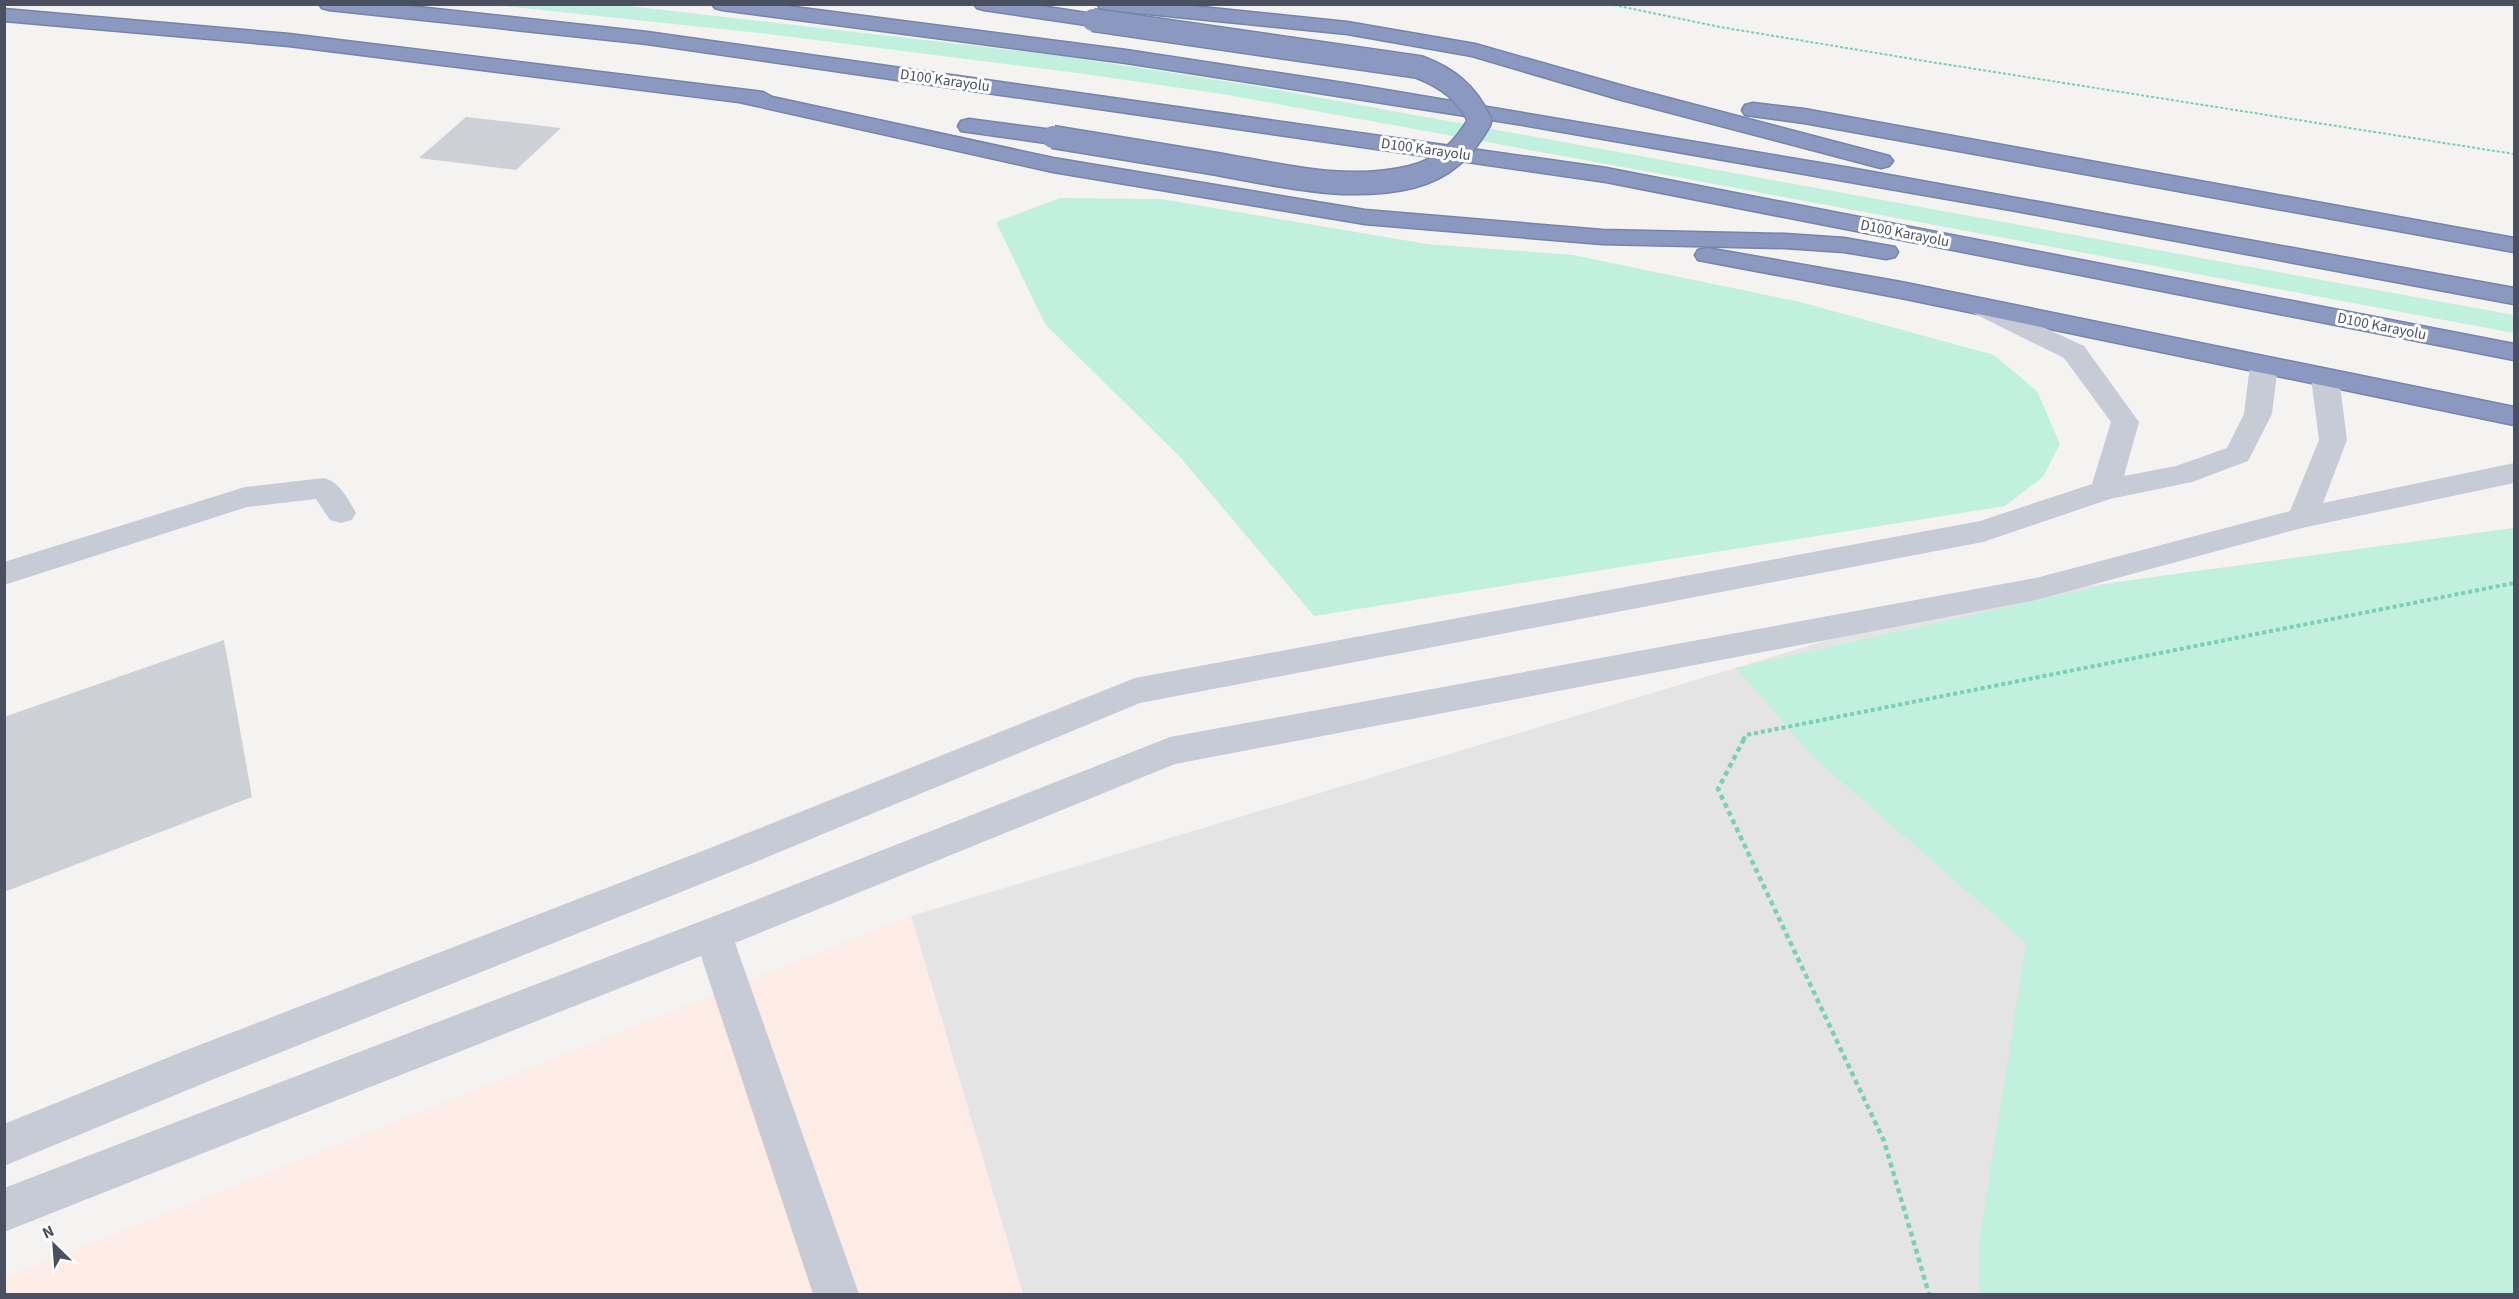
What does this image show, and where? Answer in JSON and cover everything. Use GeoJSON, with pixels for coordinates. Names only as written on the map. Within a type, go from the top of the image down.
{"type":"FeatureCollection","features":[{"type":"Feature","properties":{"kind":"highway","name":"D100 Karayolu"},"geometry":{"type":"LineString","coordinates":[[329,4],[648,38],[1606,175],[2514,352]]}},
{"type":"Feature","properties":{"kind":"highway"},"geometry":{"type":"LineString","coordinates":[[722,4],[1193,67],[1629,137],[2104,219],[2514,296]]}},
{"type":"Feature","properties":{"kind":"highway"},"geometry":{"type":"LineString","coordinates":[[4,15],[139,24],[464,60],[1053,137],[1338,183],[1404,178],[1438,167],[1467,146],[1480,121],[1468,97],[1456,85],[1439,74],[1419,67],[1100,13],[984,4]]}},
{"type":"Feature","properties":{"kind":"highway"},"geometry":{"type":"LineString","coordinates":[[1100,13],[1113,5],[1347,28],[1475,50],[1626,94],[2104,219]]}},
{"type":"Feature","properties":{"kind":"highway"},"geometry":{"type":"LineString","coordinates":[[1626,94],[1804,116],[2514,245]]}},
{"type":"Feature","properties":{"kind":"highway"},"geometry":{"type":"LineString","coordinates":[[740,96],[1053,165],[1365,217],[1602,237],[1785,241],[1844,245],[2122,295],[2356,321]]}},
{"type":"Feature","properties":{"kind":"highway"},"geometry":{"type":"LineString","coordinates":[[1602,237],[1901,290],[2514,416]]}},
{"type":"Feature","properties":{"kind":"street"},"geometry":{"type":"LineString","coordinates":[[1982,307],[2074,352],[2125,422],[2104,490]]}},
{"type":"Feature","properties":{"kind":"street"},"geometry":{"type":"LineString","coordinates":[[4,1145],[199,1065],[723,859],[1135,691],[1983,531],[2104,490],[2182,475],[2238,454],[2258,414],[2264,365]]}},
{"type":"Feature","properties":{"kind":"street"},"geometry":{"type":"LineString","coordinates":[[2302,518],[2333,440],[2325,378]]}},
{"type":"Feature","properties":{"kind":"street"},"geometry":{"type":"LineString","coordinates":[[4,1210],[713,935],[1170,751],[2036,589],[2302,518],[2514,473]]}},
{"type":"Feature","properties":{"kind":"street"},"geometry":{"type":"LineString","coordinates":[[4,574],[245,497],[324,488],[341,513]]}},
{"type":"Feature","properties":{"kind":"street"},"geometry":{"type":"LineString","coordinates":[[713,935],[836,1294]]}},
{"type":"Feature","properties":{"kind":"path"},"geometry":{"type":"LineString","coordinates":[[1609,4],[1826,44],[2514,154]]}},
{"type":"Feature","properties":{"kind":"path"},"geometry":{"type":"LineString","coordinates":[[1929,1294],[1884,1141],[1718,789],[1746,735],[2514,583]]}},
{"type":"Feature","properties":{"kind":"shaded area"},"geometry":{"type":"Polygon","coordinates":[[[2514,528],[2514,1294],[1023,1294],[911,916],[1941,606],[2514,528]]]}},
{"type":"Feature","properties":{"kind":"shaded area"},"geometry":{"type":"Polygon","coordinates":[[[911,916],[1023,1294],[5,1294],[5,1278],[911,916]]]}},
{"type":"Feature","properties":{"kind":"green space"},"geometry":{"type":"Polygon","coordinates":[[[493,5],[621,5],[1063,56],[1256,86],[2514,315],[2514,333],[1222,94],[1070,72],[768,34],[493,5]]]}},
{"type":"Feature","properties":{"kind":"green space"},"geometry":{"type":"Polygon","coordinates":[[[1060,198],[1161,199],[1427,244],[1573,255],[1800,302],[1994,355],[2037,391],[2060,444],[2043,477],[2005,506],[1314,616],[1180,457],[1045,324],[996,222],[1060,198]]]}},
{"type":"Feature","properties":{"kind":"green space"},"geometry":{"type":"Polygon","coordinates":[[[2514,528],[2514,1294],[1979,1294],[1979,1242],[2026,943],[1812,756],[1736,668],[2117,582],[2514,528]]]}},
{"type":"Feature","properties":{"kind":"building"},"geometry":{"type":"Polygon","coordinates":[[[466,117],[561,128],[516,170],[419,158],[466,117]]]}},
{"type":"Feature","properties":{"kind":"building"},"geometry":{"type":"Polygon","coordinates":[[[224,640],[252,797],[4,892],[4,717],[224,640]]]}}]}
